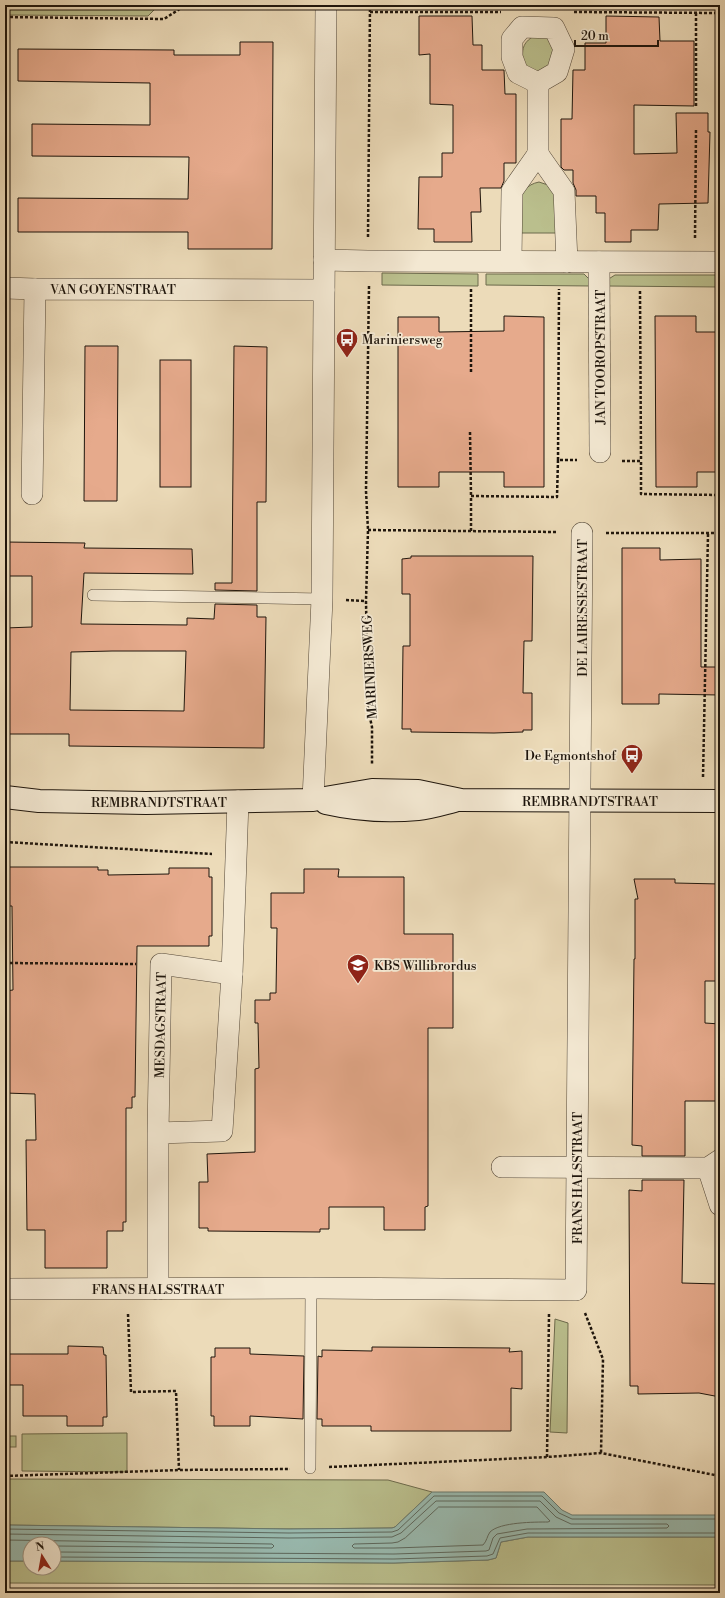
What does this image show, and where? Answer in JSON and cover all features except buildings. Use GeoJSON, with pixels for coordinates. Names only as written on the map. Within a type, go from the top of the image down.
{"type":"FeatureCollection","features":[{"type":"Feature","properties":{"kind":"street"},"geometry":{"type":"LineString","coordinates":[[313,800],[322,599],[326,5]]}},
{"type":"Feature","properties":{"kind":"street"},"geometry":{"type":"LineString","coordinates":[[511,261],[512,192],[538,154],[538,83]]}},
{"type":"Feature","properties":{"kind":"street"},"geometry":{"type":"LineString","coordinates":[[538,154],[564,191],[567,262]]}},
{"type":"Feature","properties":{"kind":"street"},"geometry":{"type":"LineString","coordinates":[[324,260],[720,262]]}},
{"type":"Feature","properties":{"kind":"street","name":"JAN TOOROPSTRAAT"},"geometry":{"type":"LineString","coordinates":[[599,262],[600,452]]}},
{"type":"Feature","properties":{"kind":"street"},"geometry":{"type":"LineString","coordinates":[[5,288],[35,289]]}},
{"type":"Feature","properties":{"kind":"street","name":"VAN GOYENSTRAAT"},"geometry":{"type":"LineString","coordinates":[[32,494],[35,289],[324,290]]}},
{"type":"Feature","properties":{"kind":"street","name":"DE LAIRESSESTRAAT"},"geometry":{"type":"LineString","coordinates":[[580,801],[582,533]]}},
{"type":"Feature","properties":{"kind":"street","name":"REMBRANDTSTRAAT"},"geometry":{"type":"LineString","coordinates":[[5,797],[39,801],[146,803],[238,802],[313,800],[372,790],[418,791],[460,800],[711,801]]}},
{"type":"Feature","properties":{"kind":"street","name":"REMBRANDTSTRAAT"},"geometry":{"type":"LineString","coordinates":[[313,800],[372,811],[419,809],[460,800]]}},
{"type":"Feature","properties":{"kind":"street","name":"FRANS HALSSTRAAT"},"geometry":{"type":"LineString","coordinates":[[5,1289],[311,1288],[576,1290],[580,801]]}},
{"type":"Feature","properties":{"kind":"street"},"geometry":{"type":"LineString","coordinates":[[158,1133],[222,1131],[232,974],[238,802]]}},
{"type":"Feature","properties":{"kind":"street","name":"MESDAGSTRAAT"},"geometry":{"type":"LineString","coordinates":[[158,1289],[158,1133],[162,964],[232,974]]}},
{"type":"Feature","properties":{"kind":"street"},"geometry":{"type":"LineString","coordinates":[[502,1167],[577,1168],[714,1164],[720,1205]]}},
{"type":"Feature","properties":{"kind":"lane"},"geometry":{"type":"LineString","coordinates":[[93,595],[322,599]]}},
{"type":"Feature","properties":{"kind":"lane"},"geometry":{"type":"LineString","coordinates":[[310,1468],[311,1288]]}},
{"type":"Feature","properties":{"kind":"path"},"geometry":{"type":"LineString","coordinates":[[5,17],[164,19],[186,5]]}},
{"type":"Feature","properties":{"kind":"path","name":"MARINIERSWEG"},"geometry":{"type":"LineString","coordinates":[[370,5],[366,491],[368,530],[366,617],[368,709],[372,727],[372,790]]}},
{"type":"Feature","properties":{"kind":"path"},"geometry":{"type":"LineString","coordinates":[[696,13],[696,108]]}},
{"type":"Feature","properties":{"kind":"path"},"geometry":{"type":"LineString","coordinates":[[695,262],[696,130]]}},
{"type":"Feature","properties":{"kind":"path"},"geometry":{"type":"LineString","coordinates":[[471,289],[471,373]]}},
{"type":"Feature","properties":{"kind":"path"},"geometry":{"type":"LineString","coordinates":[[472,496],[557,497],[559,289]]}},
{"type":"Feature","properties":{"kind":"path"},"geometry":{"type":"LineString","coordinates":[[640,291],[641,494],[720,495]]}},
{"type":"Feature","properties":{"kind":"path"},"geometry":{"type":"LineString","coordinates":[[470,432],[472,496],[471,531]]}},
{"type":"Feature","properties":{"kind":"path"},"geometry":{"type":"LineString","coordinates":[[558,460],[579,460]]}},
{"type":"Feature","properties":{"kind":"path"},"geometry":{"type":"LineString","coordinates":[[621,461],[641,461]]}},
{"type":"Feature","properties":{"kind":"path","name":"DE LAIRESSESTRAAT"},"geometry":{"type":"LineString","coordinates":[[368,530],[582,533]]}},
{"type":"Feature","properties":{"kind":"path"},"geometry":{"type":"LineString","coordinates":[[582,533],[720,533]]}},
{"type":"Feature","properties":{"kind":"path"},"geometry":{"type":"LineString","coordinates":[[708,534],[711,801]]}},
{"type":"Feature","properties":{"kind":"path"},"geometry":{"type":"LineString","coordinates":[[5,842],[236,856]]}},
{"type":"Feature","properties":{"kind":"path"},"geometry":{"type":"LineString","coordinates":[[5,963],[162,964]]}},
{"type":"Feature","properties":{"kind":"path"},"geometry":{"type":"LineString","coordinates":[[126,1289],[131,1392],[176,1391],[179,1470]]}},
{"type":"Feature","properties":{"kind":"path"},"geometry":{"type":"LineString","coordinates":[[547,1457],[550,1290]]}},
{"type":"Feature","properties":{"kind":"path"},"geometry":{"type":"LineString","coordinates":[[576,1290],[603,1359],[601,1453]]}},
{"type":"Feature","properties":{"kind":"path"},"geometry":{"type":"LineString","coordinates":[[5,1476],[179,1470],[310,1468],[547,1457],[601,1453],[720,1476]]}},
{"type":"Feature","properties":{"kind":"path"},"geometry":{"type":"LineString","coordinates":[[5,1592],[720,1593]]}},
{"type":"Feature","properties":{"kind":"green space"},"geometry":{"type":"Polygon","coordinates":[[[5,5],[159,5],[148,16],[5,15],[5,5]]]}},
{"type":"Feature","properties":{"kind":"green space"},"geometry":{"type":"Polygon","coordinates":[[[384,5],[720,5],[720,9],[384,7],[384,5]]]}},
{"type":"Feature","properties":{"kind":"green space"},"geometry":{"type":"Polygon","coordinates":[[[534,36],[546,37],[551,40],[556,60],[539,72],[531,70],[523,62],[525,44],[534,36]]]}},
{"type":"Feature","properties":{"kind":"green space"},"geometry":{"type":"Polygon","coordinates":[[[539,182],[548,185],[554,191],[556,233],[519,233],[519,209],[522,195],[525,189],[539,182]]]}},
{"type":"Feature","properties":{"kind":"green space"},"geometry":{"type":"Polygon","coordinates":[[[382,273],[478,274],[478,286],[382,285],[382,273]]]}},
{"type":"Feature","properties":{"kind":"green space"},"geometry":{"type":"Polygon","coordinates":[[[486,274],[584,274],[591,281],[592,286],[486,285],[486,274]]]}},
{"type":"Feature","properties":{"kind":"green space"},"geometry":{"type":"Polygon","coordinates":[[[615,275],[720,275],[720,287],[608,286],[607,280],[615,275]]]}},
{"type":"Feature","properties":{"kind":"green space"},"geometry":{"type":"Polygon","coordinates":[[[555,1319],[568,1323],[567,1433],[550,1432],[555,1319]]]}},
{"type":"Feature","properties":{"kind":"green space"},"geometry":{"type":"Polygon","coordinates":[[[127,1433],[127,1472],[22,1471],[22,1434],[127,1433]]]}},
{"type":"Feature","properties":{"kind":"green space"},"geometry":{"type":"Polygon","coordinates":[[[5,1436],[16,1436],[16,1447],[5,1447],[5,1436]]]}},
{"type":"Feature","properties":{"kind":"green space"},"geometry":{"type":"Polygon","coordinates":[[[5,1479],[388,1480],[432,1492],[395,1527],[392,1528],[289,1529],[5,1525],[5,1479]]]}},
{"type":"Feature","properties":{"kind":"green space"},"geometry":{"type":"Polygon","coordinates":[[[528,1537],[720,1537],[720,1585],[5,1583],[5,1561],[22,1561],[22,1576],[62,1576],[62,1561],[394,1563],[488,1560],[496,1558],[501,1542],[528,1537]]]}},
{"type":"Feature","properties":{"kind":"water"},"geometry":{"type":"Polygon","coordinates":[[[432,1492],[544,1492],[562,1510],[572,1515],[720,1515],[720,1537],[528,1537],[501,1542],[496,1558],[488,1560],[394,1563],[62,1561],[62,1536],[22,1536],[22,1561],[5,1561],[5,1525],[289,1529],[395,1527],[432,1492]]]}},
{"type":"Feature","properties":{"kind":"place","name":"Mariniersweg"},"geometry":{"type":"Point","coordinates":[347,358]}},
{"type":"Feature","properties":{"kind":"place","name":"De Egmontshof"},"geometry":{"type":"Point","coordinates":[632,774]}},
{"type":"Feature","properties":{"kind":"place","name":"KBS Willibrordus"},"geometry":{"type":"Point","coordinates":[358,984]}}]}
